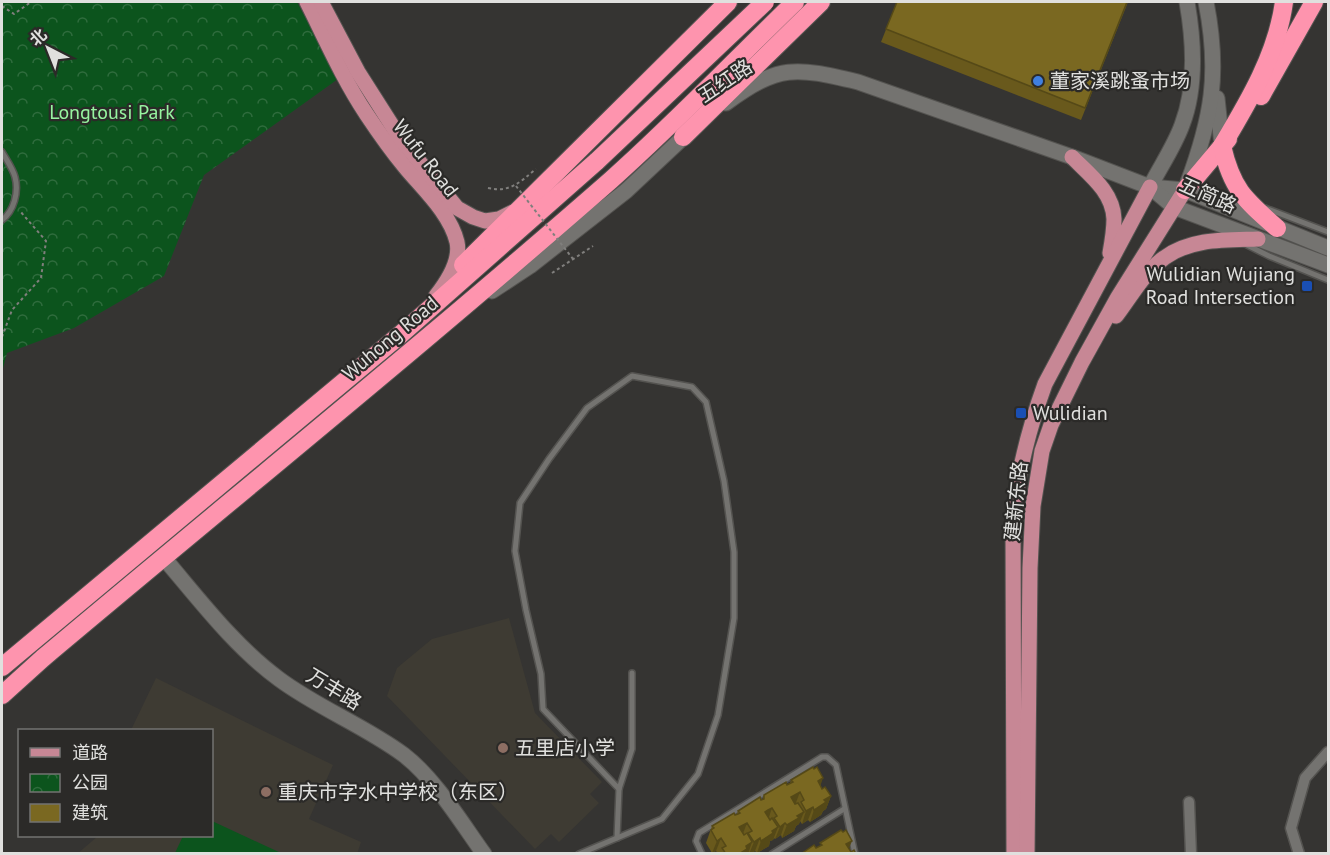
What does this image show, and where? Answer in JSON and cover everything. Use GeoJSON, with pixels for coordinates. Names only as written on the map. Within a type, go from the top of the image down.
{"type":"FeatureCollection","features":[{"type":"Feature","properties":{"kind":"highway"},"geometry":{"type":"LineString","coordinates":[[448,280],[728,2]]}},
{"type":"Feature","properties":{"kind":"highway","name":"Wuhong Road"},"geometry":{"type":"LineString","coordinates":[[2,667],[400,336],[597,161],[765,2]]}},
{"type":"Feature","properties":{"kind":"highway","name":"Wuhong Road"},"geometry":{"type":"LineString","coordinates":[[2,695],[612,179],[795,2]]}},
{"type":"Feature","properties":{"kind":"highway"},"geometry":{"type":"LineString","coordinates":[[683,137],[821,2]]}},
{"type":"Feature","properties":{"kind":"highway"},"geometry":{"type":"LineString","coordinates":[[1277,228],[1246,201],[1233,182],[1222,146],[1245,108],[1269,57],[1281,21],[1284,2]]}},
{"type":"Feature","properties":{"kind":"highway"},"geometry":{"type":"LineString","coordinates":[[1185,190],[1248,115],[1268,86],[1311,7]]}},
{"type":"Feature","properties":{"kind":"main road","name":"Wufu Road"},"geometry":{"type":"LineString","coordinates":[[307,2],[347,83],[361,106],[389,148],[447,218],[458,245],[456,259],[448,280],[400,336]]}},
{"type":"Feature","properties":{"kind":"main road","name":"Wufu Road"},"geometry":{"type":"LineString","coordinates":[[321,2],[358,72],[400,138],[457,208],[485,221],[499,219],[510,214],[531,198]]}},
{"type":"Feature","properties":{"kind":"main road"},"geometry":{"type":"LineString","coordinates":[[1150,188],[1182,126],[1190,96],[1194,64],[1192,27],[1187,2]]}},
{"type":"Feature","properties":{"kind":"main road"},"geometry":{"type":"LineString","coordinates":[[1206,2],[1222,146]]}},
{"type":"Feature","properties":{"kind":"main road"},"geometry":{"type":"LineString","coordinates":[[1185,190],[1200,149],[1210,111],[1214,62]]}},
{"type":"Feature","properties":{"kind":"main road","name":"五红路"},"geometry":{"type":"LineString","coordinates":[[445,322],[530,267],[626,191],[683,137],[751,86],[775,74],[800,71],[858,82],[1072,157],[1150,188]]}},
{"type":"Feature","properties":{"kind":"main road"},"geometry":{"type":"LineString","coordinates":[[1072,157],[1099,184],[1113,208],[1114,221],[1109,262],[1118,260],[1125,265],[1118,297]]}},
{"type":"Feature","properties":{"kind":"main road","name":"五简路"},"geometry":{"type":"LineString","coordinates":[[1150,188],[1185,190],[1329,248]]}},
{"type":"Feature","properties":{"kind":"main road","name":"五简路"},"geometry":{"type":"LineString","coordinates":[[1150,188],[1174,207],[1329,265]]}},
{"type":"Feature","properties":{"kind":"main road","name":"建新东路"},"geometry":{"type":"LineString","coordinates":[[1014,854],[1013,526],[1019,472],[1033,416],[1046,384],[1150,188]]}},
{"type":"Feature","properties":{"kind":"main road","name":"建新东路"},"geometry":{"type":"LineString","coordinates":[[1027,854],[1030,568],[1033,506],[1042,451],[1051,425],[1082,362],[1118,297],[1185,190]]}},
{"type":"Feature","properties":{"kind":"main road"},"geometry":{"type":"LineString","coordinates":[[1082,362],[1162,259],[1193,245],[1216,240],[1258,239]]}},
{"type":"Feature","properties":{"kind":"main road","name":"万丰路"},"geometry":{"type":"LineString","coordinates":[[163,557],[260,664],[301,694],[392,747],[418,767],[484,854]]}},
{"type":"Feature","properties":{"kind":"street"},"geometry":{"type":"LineString","coordinates":[[1299,854],[1291,828],[1305,778],[1329,752]]}},
{"type":"Feature","properties":{"kind":"street"},"geometry":{"type":"LineString","coordinates":[[1189,802],[1191,854]]}},
{"type":"Feature","properties":{"kind":"lane"},"geometry":{"type":"LineString","coordinates":[[2,152],[16,177],[14,204],[9,214],[2,220]]}},
{"type":"Feature","properties":{"kind":"lane"},"geometry":{"type":"LineString","coordinates":[[1185,190],[1246,201],[1329,232]]}},
{"type":"Feature","properties":{"kind":"lane"},"geometry":{"type":"LineString","coordinates":[[1174,207],[1269,256],[1329,280]]}},
{"type":"Feature","properties":{"kind":"lane"},"geometry":{"type":"LineString","coordinates":[[579,854],[662,819],[698,774],[718,715],[734,618],[734,552],[724,481],[706,402],[692,387],[632,376],[587,408],[549,459],[520,503],[515,551],[525,610],[541,674],[543,709],[619,789]]}},
{"type":"Feature","properties":{"kind":"lane"},"geometry":{"type":"LineString","coordinates":[[617,838],[619,789],[632,749],[633,673]]}},
{"type":"Feature","properties":{"kind":"lane"},"geometry":{"type":"LineString","coordinates":[[702,854],[696,841],[699,833],[822,757],[831,758],[836,765],[855,854]]}},
{"type":"Feature","properties":{"kind":"lane"},"geometry":{"type":"LineString","coordinates":[[772,854],[844,809]]}},
{"type":"Feature","properties":{"kind":"path"},"geometry":{"type":"LineString","coordinates":[[2,6],[14,14],[31,2]]}},
{"type":"Feature","properties":{"kind":"path"},"geometry":{"type":"LineString","coordinates":[[488,188],[503,190],[516,186],[536,169]]}},
{"type":"Feature","properties":{"kind":"path"},"geometry":{"type":"LineString","coordinates":[[516,186],[573,259]]}},
{"type":"Feature","properties":{"kind":"path"},"geometry":{"type":"LineString","coordinates":[[2,337],[12,310],[41,278],[46,241],[14,204]]}},
{"type":"Feature","properties":{"kind":"path"},"geometry":{"type":"LineString","coordinates":[[552,273],[593,246]]}},
{"type":"Feature","properties":{"kind":"shaded area","name":"五里店小学"},"geometry":{"type":"Polygon","coordinates":[[[509,618],[535,713],[602,782],[590,794],[599,803],[559,842],[551,834],[535,849],[387,696],[397,668],[432,639],[509,618]]]}},
{"type":"Feature","properties":{"kind":"shaded area","name":"重庆市字水中学校（东区）"},"geometry":{"type":"Polygon","coordinates":[[[156,678],[333,765],[309,819],[361,842],[357,854],[77,854],[97,837],[213,837],[213,729],[131,729],[156,678]]]}},
{"type":"Feature","properties":{"kind":"green space","name":"Longtousi Park"},"geometry":{"type":"Polygon","coordinates":[[[2,2],[297,2],[338,79],[204,175],[164,276],[74,328],[7,353],[2,372],[2,2]]]}},
{"type":"Feature","properties":{"kind":"green space"},"geometry":{"type":"Polygon","coordinates":[[[213,821],[281,853],[175,853],[183,837],[213,837],[213,821]]]}},
{"type":"Feature","properties":{"kind":"building","name":"董家溪跳蚤市场"},"geometry":{"type":"Polygon","coordinates":[[[897,2],[1127,2],[1085,108],[886,29],[897,2]]]}},
{"type":"Feature","properties":{"kind":"building"},"geometry":{"type":"Polygon","coordinates":[[[813,767],[814,769],[817,767],[823,778],[818,781],[822,789],[825,787],[831,796],[824,800],[826,802],[814,810],[813,807],[806,811],[801,802],[804,800],[800,792],[791,797],[804,812],[797,816],[799,818],[780,827],[774,818],[777,816],[772,808],[765,812],[778,827],[772,831],[773,833],[761,841],[760,838],[754,842],[748,833],[752,831],[747,823],[739,827],[744,835],[747,833],[752,842],[739,854],[726,854],[722,848],[726,846],[721,838],[717,841],[711,830],[714,828],[712,826],[734,813],[735,815],[740,813],[738,811],[760,797],[761,800],[764,799],[764,795],[786,782],[787,785],[793,782],[791,780],[813,767]]]}},
{"type":"Feature","properties":{"kind":"building"},"geometry":{"type":"Polygon","coordinates":[[[841,830],[843,832],[846,830],[852,841],[846,844],[851,852],[854,850],[856,854],[801,854],[814,845],[816,848],[822,845],[820,843],[841,830]]]}},
{"type":"Feature","properties":{"kind":"place","name":"董家溪跳蚤市场"},"geometry":{"type":"Point","coordinates":[1038,81]}},
{"type":"Feature","properties":{"kind":"place","name":"Wulidian Wujiang Road Intersection"},"geometry":{"type":"Point","coordinates":[1307,286]}},
{"type":"Feature","properties":{"kind":"place","name":"Wulidian"},"geometry":{"type":"Point","coordinates":[1021,413]}},
{"type":"Feature","properties":{"kind":"place","name":"五里店小学"},"geometry":{"type":"Point","coordinates":[503,748]}},
{"type":"Feature","properties":{"kind":"place","name":"重庆市字水中学校（东区）"},"geometry":{"type":"Point","coordinates":[266,792]}}]}
